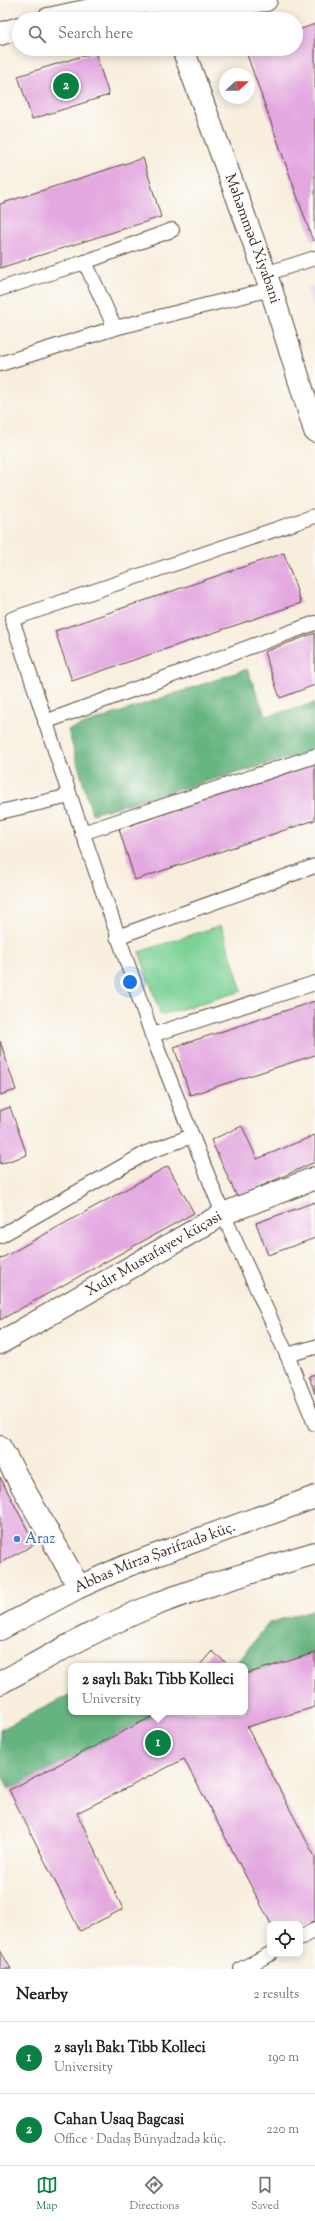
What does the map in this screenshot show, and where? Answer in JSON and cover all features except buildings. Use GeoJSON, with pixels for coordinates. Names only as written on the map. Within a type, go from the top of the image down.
{"type":"FeatureCollection","features":[{"type":"Feature","properties":{"kind":"street"},"geometry":{"type":"LineString","coordinates":[[81,12],[118,4],[168,7],[236,4],[266,0]]}},
{"type":"Feature","properties":{"kind":"street"},"geometry":{"type":"LineString","coordinates":[[0,34],[12,30]]}},
{"type":"Feature","properties":{"kind":"street","name":"Məhəmməd Xiyabani"},"geometry":{"type":"LineString","coordinates":[[186,56],[268,282],[309,388],[315,431]]}},
{"type":"Feature","properties":{"kind":"street","name":"Xıdır Mustafayev küçəsi"},"geometry":{"type":"LineString","coordinates":[[0,1342],[223,1214],[315,1178]]}},
{"type":"Feature","properties":{"kind":"street"},"geometry":{"type":"LineString","coordinates":[[0,1447],[78,1587]]}},
{"type":"Feature","properties":{"kind":"street","name":"Abbas Mirzə Şərifzadə küç."},"geometry":{"type":"LineString","coordinates":[[0,1629],[78,1587],[126,1566],[315,1497]]}},
{"type":"Feature","properties":{"kind":"street"},"geometry":{"type":"LineString","coordinates":[[0,1683],[96,1631],[148,1608],[315,1553]]}},
{"type":"Feature","properties":{"kind":"lane"},"geometry":{"type":"LineString","coordinates":[[0,289],[85,262],[172,230]]}},
{"type":"Feature","properties":{"kind":"lane"},"geometry":{"type":"LineString","coordinates":[[0,364],[268,282],[315,258]]}},
{"type":"Feature","properties":{"kind":"lane"},"geometry":{"type":"LineString","coordinates":[[85,262],[115,328]]}},
{"type":"Feature","properties":{"kind":"lane"},"geometry":{"type":"LineString","coordinates":[[315,516],[6,621],[45,722],[152,1036],[223,1214],[287,1355],[315,1424]]}},
{"type":"Feature","properties":{"kind":"lane"},"geometry":{"type":"LineString","coordinates":[[45,722],[315,623]]}},
{"type":"Feature","properties":{"kind":"lane"},"geometry":{"type":"LineString","coordinates":[[82,833],[315,756]]}},
{"type":"Feature","properties":{"kind":"lane"},"geometry":{"type":"LineString","coordinates":[[0,812],[70,796]]}},
{"type":"Feature","properties":{"kind":"lane"},"geometry":{"type":"LineString","coordinates":[[117,937],[315,866]]}},
{"type":"Feature","properties":{"kind":"lane"},"geometry":{"type":"LineString","coordinates":[[152,1036],[315,983]]}},
{"type":"Feature","properties":{"kind":"lane"},"geometry":{"type":"LineString","coordinates":[[0,1236],[146,1153],[192,1136]]}},
{"type":"Feature","properties":{"kind":"lane"},"geometry":{"type":"LineString","coordinates":[[287,1355],[315,1347]]}},
{"type":"Feature","properties":{"kind":"lane"},"geometry":{"type":"LineString","coordinates":[[303,1936],[315,1930]]}},
{"type":"Feature","properties":{"kind":"lane"},"geometry":{"type":"LineString","coordinates":[[241,1969],[267,1956]]}},
{"type":"Feature","properties":{"kind":"shaded area"},"geometry":{"type":"Polygon","coordinates":[[[315,286],[315,311],[307,288],[315,286]]]}},
{"type":"Feature","properties":{"kind":"green space"},"geometry":{"type":"Polygon","coordinates":[[[247,669],[266,716],[315,703],[315,751],[92,814],[68,730],[247,669]]]}},
{"type":"Feature","properties":{"kind":"green space"},"geometry":{"type":"Polygon","coordinates":[[[221,925],[242,991],[161,1015],[139,952],[221,925]]]}},
{"type":"Feature","properties":{"kind":"green space"},"geometry":{"type":"Polygon","coordinates":[[[315,1609],[315,1653],[248,1673],[248,1663],[236,1663],[269,1623],[315,1609]]]}},
{"type":"Feature","properties":{"kind":"green space"},"geometry":{"type":"Polygon","coordinates":[[[68,1696],[68,1715],[155,1715],[9,1790],[0,1771],[0,1730],[68,1696]]]}},
{"type":"Feature","properties":{"kind":"place","name":"Cahan Usaq Bagcasi"},"geometry":{"type":"Point","coordinates":[66,86]}},
{"type":"Feature","properties":{"kind":"place","name":"Araz"},"geometry":{"type":"Point","coordinates":[17,1539]}},
{"type":"Feature","properties":{"kind":"place","name":"2 saylı Bakı Tibb Kolleci"},"geometry":{"type":"Point","coordinates":[158,1743]}}]}
